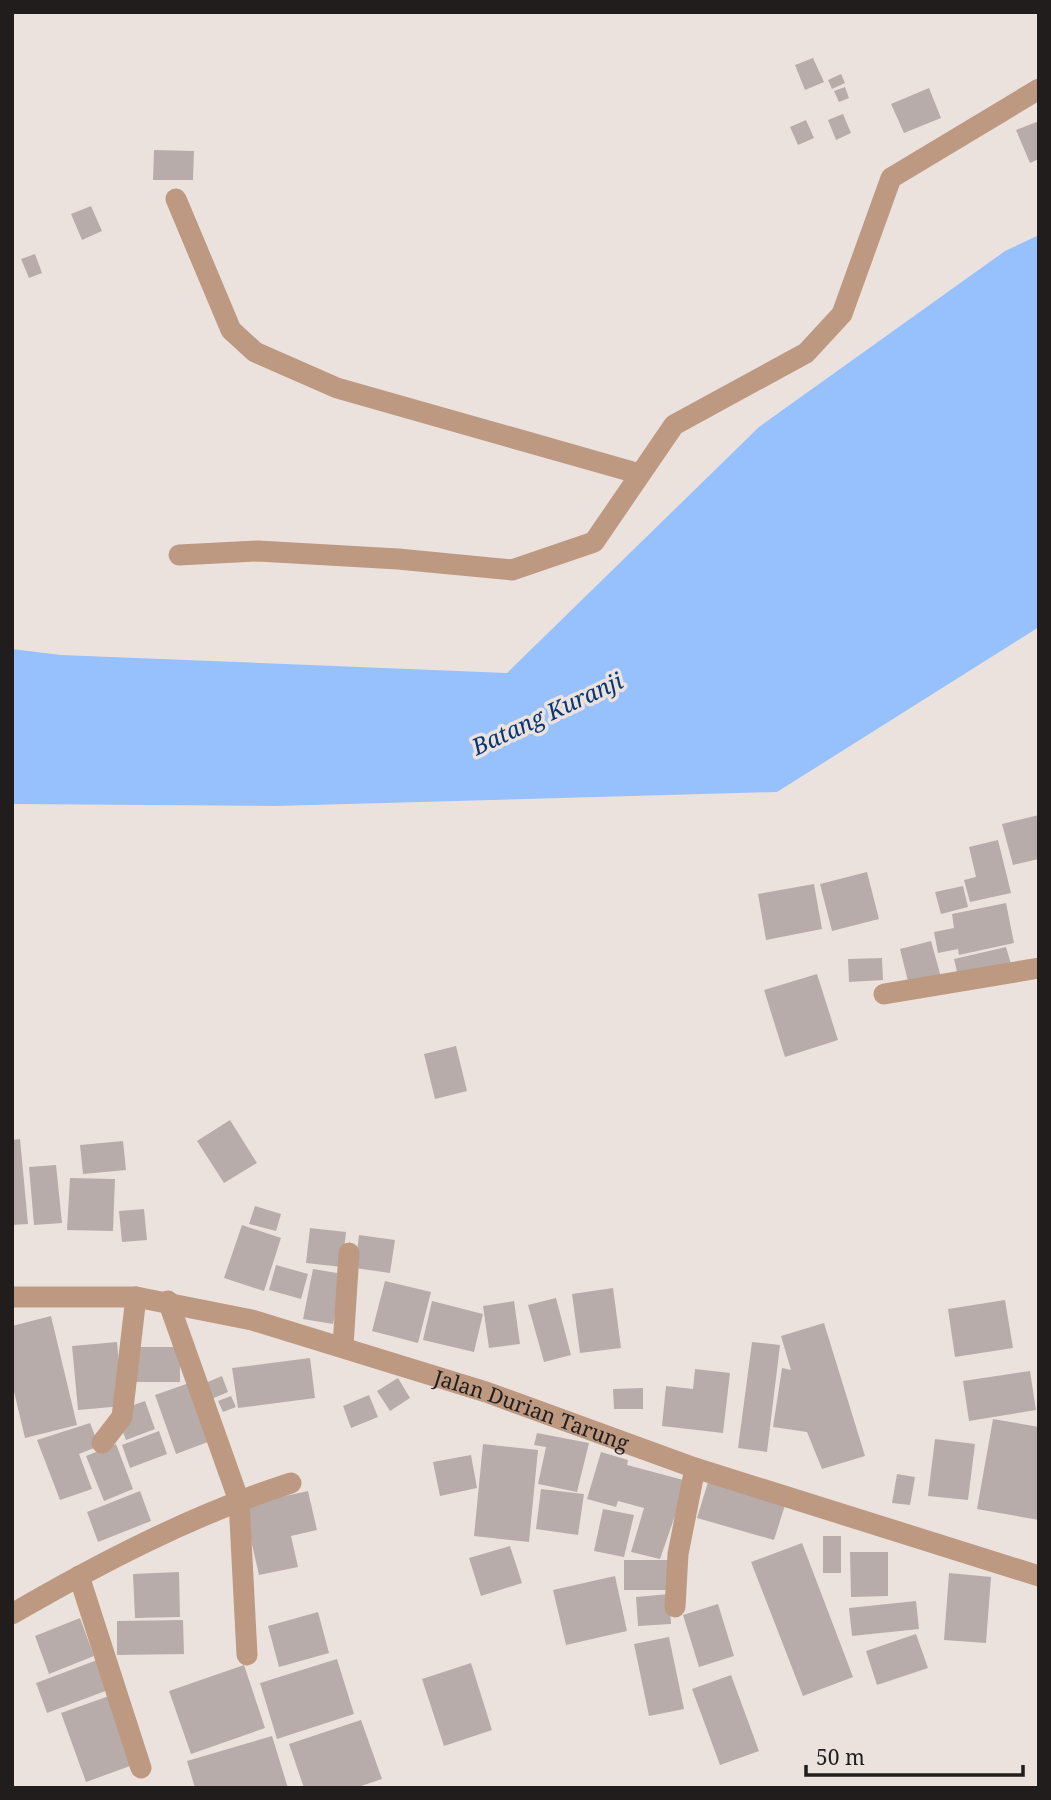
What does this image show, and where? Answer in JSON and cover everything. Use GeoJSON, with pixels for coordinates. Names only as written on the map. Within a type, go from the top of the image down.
{"type":"FeatureCollection","features":[{"type":"Feature","properties":{"kind":"street"},"geometry":{"type":"LineString","coordinates":[[178,555],[258,551],[512,570],[594,542],[674,425],[806,353],[842,314],[891,178],[1039,89]]}},
{"type":"Feature","properties":{"kind":"street"},"geometry":{"type":"LineString","coordinates":[[176,199],[231,330],[256,352],[337,388],[639,474]]}},
{"type":"Feature","properties":{"kind":"street"},"geometry":{"type":"LineString","coordinates":[[884,994],[1039,968]]}},
{"type":"Feature","properties":{"kind":"street"},"geometry":{"type":"LineString","coordinates":[[343,1346],[349,1252]]}},
{"type":"Feature","properties":{"kind":"street","name":"Jalan Durian Tarung"},"geometry":{"type":"LineString","coordinates":[[12,1297],[136,1297],[169,1301],[252,1320],[486,1392],[695,1468],[1039,1576]]}},
{"type":"Feature","properties":{"kind":"street"},"geometry":{"type":"LineString","coordinates":[[102,1443],[122,1417],[136,1297]]}},
{"type":"Feature","properties":{"kind":"street"},"geometry":{"type":"LineString","coordinates":[[169,1301],[239,1501],[247,1655]]}},
{"type":"Feature","properties":{"kind":"street"},"geometry":{"type":"LineString","coordinates":[[675,1607],[678,1554],[695,1468]]}},
{"type":"Feature","properties":{"kind":"street"},"geometry":{"type":"LineString","coordinates":[[12,1614],[79,1576],[239,1501],[291,1483]]}},
{"type":"Feature","properties":{"kind":"street"},"geometry":{"type":"LineString","coordinates":[[79,1576],[141,1768]]}},
{"type":"Feature","properties":{"kind":"water","name":"Batang Kuranji"},"geometry":{"type":"Polygon","coordinates":[[[1039,235],[1039,627],[777,792],[275,806],[12,804],[12,649],[61,655],[507,673],[759,427],[1005,251],[1039,235]]]}},
{"type":"Feature","properties":{"kind":"building"},"geometry":{"type":"Polygon","coordinates":[[[813,58],[824,82],[805,90],[795,65],[813,58]]]}},
{"type":"Feature","properties":{"kind":"building"},"geometry":{"type":"Polygon","coordinates":[[[841,74],[845,83],[832,89],[828,80],[841,74]]]}},
{"type":"Feature","properties":{"kind":"building"},"geometry":{"type":"Polygon","coordinates":[[[845,87],[849,98],[839,102],[834,91],[845,87]]]}},
{"type":"Feature","properties":{"kind":"building"},"geometry":{"type":"Polygon","coordinates":[[[929,88],[941,118],[904,133],[891,104],[929,88]]]}},
{"type":"Feature","properties":{"kind":"building"},"geometry":{"type":"Polygon","coordinates":[[[843,114],[851,133],[836,140],[828,120],[843,114]]]}},
{"type":"Feature","properties":{"kind":"building"},"geometry":{"type":"Polygon","coordinates":[[[806,120],[814,138],[798,145],[790,127],[806,120]]]}},
{"type":"Feature","properties":{"kind":"building"},"geometry":{"type":"Polygon","coordinates":[[[1039,121],[1039,159],[1030,163],[1016,130],[1039,121]]]}},
{"type":"Feature","properties":{"kind":"building"},"geometry":{"type":"Polygon","coordinates":[[[154,150],[194,151],[193,180],[153,180],[154,150]]]}},
{"type":"Feature","properties":{"kind":"building"},"geometry":{"type":"Polygon","coordinates":[[[91,206],[102,231],[82,240],[71,214],[91,206]]]}},
{"type":"Feature","properties":{"kind":"building"},"geometry":{"type":"Polygon","coordinates":[[[35,254],[42,273],[29,278],[21,259],[35,254]]]}},
{"type":"Feature","properties":{"kind":"building"},"geometry":{"type":"Polygon","coordinates":[[[1039,815],[1039,859],[1013,865],[1002,824],[1039,815]]]}},
{"type":"Feature","properties":{"kind":"building"},"geometry":{"type":"Polygon","coordinates":[[[998,840],[1011,893],[970,902],[964,880],[976,877],[969,847],[998,840]]]}},
{"type":"Feature","properties":{"kind":"building"},"geometry":{"type":"Polygon","coordinates":[[[867,872],[879,919],[832,931],[820,884],[867,872]]]}},
{"type":"Feature","properties":{"kind":"building"},"geometry":{"type":"Polygon","coordinates":[[[814,884],[822,929],[766,940],[758,894],[814,884]]]}},
{"type":"Feature","properties":{"kind":"building"},"geometry":{"type":"Polygon","coordinates":[[[963,886],[968,907],[941,914],[935,892],[963,886]]]}},
{"type":"Feature","properties":{"kind":"building"},"geometry":{"type":"Polygon","coordinates":[[[1006,903],[1014,943],[959,955],[958,949],[938,953],[934,932],[954,928],[952,914],[1006,903]]]}},
{"type":"Feature","properties":{"kind":"building"},"geometry":{"type":"Polygon","coordinates":[[[931,941],[941,977],[909,985],[900,949],[931,941]]]}},
{"type":"Feature","properties":{"kind":"building"},"geometry":{"type":"Polygon","coordinates":[[[1006,947],[1011,964],[958,976],[954,959],[1006,947]]]}},
{"type":"Feature","properties":{"kind":"building"},"geometry":{"type":"Polygon","coordinates":[[[882,958],[883,980],[849,982],[848,959],[882,958]]]}},
{"type":"Feature","properties":{"kind":"building"},"geometry":{"type":"Polygon","coordinates":[[[817,974],[838,1040],[785,1057],[764,990],[817,974]]]}},
{"type":"Feature","properties":{"kind":"building"},"geometry":{"type":"Polygon","coordinates":[[[456,1046],[467,1091],[435,1099],[424,1054],[456,1046]]]}},
{"type":"Feature","properties":{"kind":"building"},"geometry":{"type":"Polygon","coordinates":[[[230,1120],[257,1163],[224,1183],[197,1141],[230,1120]]]}},
{"type":"Feature","properties":{"kind":"building"},"geometry":{"type":"Polygon","coordinates":[[[20,1139],[28,1224],[12,1225],[12,1140],[20,1139]]]}},
{"type":"Feature","properties":{"kind":"building"},"geometry":{"type":"Polygon","coordinates":[[[123,1141],[126,1170],[83,1174],[80,1145],[123,1141]]]}},
{"type":"Feature","properties":{"kind":"building"},"geometry":{"type":"Polygon","coordinates":[[[56,1165],[62,1223],[34,1225],[29,1167],[56,1165]]]}},
{"type":"Feature","properties":{"kind":"building"},"geometry":{"type":"Polygon","coordinates":[[[70,1178],[115,1179],[113,1231],[67,1230],[70,1178]]]}},
{"type":"Feature","properties":{"kind":"building"},"geometry":{"type":"Polygon","coordinates":[[[255,1206],[281,1214],[276,1231],[249,1224],[255,1206]]]}},
{"type":"Feature","properties":{"kind":"building"},"geometry":{"type":"Polygon","coordinates":[[[144,1209],[147,1240],[122,1242],[119,1211],[144,1209]]]}},
{"type":"Feature","properties":{"kind":"building"},"geometry":{"type":"Polygon","coordinates":[[[242,1225],[281,1238],[264,1291],[224,1278],[242,1225]]]}},
{"type":"Feature","properties":{"kind":"building"},"geometry":{"type":"Polygon","coordinates":[[[310,1228],[346,1232],[342,1267],[306,1263],[310,1228]]]}},
{"type":"Feature","properties":{"kind":"building"},"geometry":{"type":"Polygon","coordinates":[[[359,1235],[395,1240],[390,1273],[355,1268],[359,1235]]]}},
{"type":"Feature","properties":{"kind":"building"},"geometry":{"type":"Polygon","coordinates":[[[276,1265],[308,1274],[301,1299],[269,1290],[276,1265]]]}},
{"type":"Feature","properties":{"kind":"building"},"geometry":{"type":"Polygon","coordinates":[[[313,1269],[343,1274],[333,1324],[303,1319],[313,1269]]]}},
{"type":"Feature","properties":{"kind":"building"},"geometry":{"type":"Polygon","coordinates":[[[385,1281],[431,1292],[418,1343],[372,1331],[385,1281]]]}},
{"type":"Feature","properties":{"kind":"building"},"geometry":{"type":"Polygon","coordinates":[[[613,1288],[621,1348],[580,1353],[572,1294],[613,1288]]]}},
{"type":"Feature","properties":{"kind":"building"},"geometry":{"type":"Polygon","coordinates":[[[556,1298],[571,1355],[544,1362],[528,1305],[556,1298]]]}},
{"type":"Feature","properties":{"kind":"building"},"geometry":{"type":"Polygon","coordinates":[[[1005,1300],[1013,1348],[955,1357],[948,1309],[1005,1300]]]}},
{"type":"Feature","properties":{"kind":"building"},"geometry":{"type":"Polygon","coordinates":[[[432,1301],[483,1314],[474,1352],[423,1340],[432,1301]]]}},
{"type":"Feature","properties":{"kind":"building"},"geometry":{"type":"Polygon","coordinates":[[[514,1301],[520,1344],[489,1348],[483,1306],[514,1301]]]}},
{"type":"Feature","properties":{"kind":"building"},"geometry":{"type":"Polygon","coordinates":[[[51,1316],[77,1425],[25,1438],[12,1383],[12,1326],[51,1316]]]}},
{"type":"Feature","properties":{"kind":"building"},"geometry":{"type":"Polygon","coordinates":[[[824,1323],[865,1456],[822,1469],[807,1432],[773,1427],[782,1368],[791,1370],[781,1336],[824,1323]]]}},
{"type":"Feature","properties":{"kind":"building"},"geometry":{"type":"Polygon","coordinates":[[[117,1342],[123,1406],[78,1410],[72,1346],[117,1342]]]}},
{"type":"Feature","properties":{"kind":"building"},"geometry":{"type":"Polygon","coordinates":[[[752,1342],[780,1345],[767,1452],[738,1448],[752,1342]]]}},
{"type":"Feature","properties":{"kind":"building"},"geometry":{"type":"Polygon","coordinates":[[[136,1347],[180,1347],[180,1382],[136,1382],[136,1347]]]}},
{"type":"Feature","properties":{"kind":"building"},"geometry":{"type":"Polygon","coordinates":[[[310,1358],[315,1398],[238,1408],[232,1368],[310,1358]]]}},
{"type":"Feature","properties":{"kind":"building"},"geometry":{"type":"Polygon","coordinates":[[[695,1369],[730,1373],[723,1433],[662,1426],[666,1386],[693,1389],[695,1369]]]}},
{"type":"Feature","properties":{"kind":"building"},"geometry":{"type":"Polygon","coordinates":[[[1030,1371],[1036,1410],[969,1421],[963,1381],[1030,1371]]]}},
{"type":"Feature","properties":{"kind":"building"},"geometry":{"type":"Polygon","coordinates":[[[222,1376],[228,1392],[209,1400],[203,1384],[222,1376]]]}},
{"type":"Feature","properties":{"kind":"building"},"geometry":{"type":"Polygon","coordinates":[[[398,1378],[410,1398],[390,1411],[377,1391],[398,1378]]]}},
{"type":"Feature","properties":{"kind":"building"},"geometry":{"type":"Polygon","coordinates":[[[192,1382],[213,1440],[176,1454],[155,1395],[192,1382]]]}},
{"type":"Feature","properties":{"kind":"building"},"geometry":{"type":"Polygon","coordinates":[[[643,1388],[643,1409],[614,1409],[613,1389],[643,1388]]]}},
{"type":"Feature","properties":{"kind":"building"},"geometry":{"type":"Polygon","coordinates":[[[369,1395],[378,1417],[351,1428],[343,1406],[369,1395]]]}},
{"type":"Feature","properties":{"kind":"building"},"geometry":{"type":"Polygon","coordinates":[[[231,1396],[236,1407],[223,1412],[218,1401],[231,1396]]]}},
{"type":"Feature","properties":{"kind":"building"},"geometry":{"type":"Polygon","coordinates":[[[145,1401],[155,1429],[126,1440],[120,1424],[125,1408],[145,1401]]]}},
{"type":"Feature","properties":{"kind":"building"},"geometry":{"type":"Polygon","coordinates":[[[993,1419],[1039,1427],[1039,1520],[977,1509],[993,1419]]]}},
{"type":"Feature","properties":{"kind":"building"},"geometry":{"type":"Polygon","coordinates":[[[90,1423],[99,1446],[79,1454],[92,1489],[60,1500],[37,1440],[90,1423]]]}},
{"type":"Feature","properties":{"kind":"building"},"geometry":{"type":"Polygon","coordinates":[[[159,1431],[167,1454],[130,1468],[122,1445],[159,1431]]]}},
{"type":"Feature","properties":{"kind":"building"},"geometry":{"type":"Polygon","coordinates":[[[537,1433],[589,1443],[577,1492],[538,1484],[546,1447],[534,1445],[537,1433]]]}},
{"type":"Feature","properties":{"kind":"building"},"geometry":{"type":"Polygon","coordinates":[[[935,1439],[975,1444],[968,1500],[928,1496],[935,1439]]]}},
{"type":"Feature","properties":{"kind":"building"},"geometry":{"type":"Polygon","coordinates":[[[116,1444],[133,1489],[104,1501],[86,1456],[116,1444]]]}},
{"type":"Feature","properties":{"kind":"building"},"geometry":{"type":"Polygon","coordinates":[[[483,1444],[538,1450],[529,1542],[474,1536],[483,1444]]]}},
{"type":"Feature","properties":{"kind":"building"},"geometry":{"type":"Polygon","coordinates":[[[601,1452],[628,1460],[627,1465],[687,1481],[660,1559],[631,1552],[644,1508],[618,1501],[616,1507],[587,1499],[601,1452]]]}},
{"type":"Feature","properties":{"kind":"building"},"geometry":{"type":"Polygon","coordinates":[[[471,1455],[477,1488],[440,1496],[433,1462],[471,1455]]]}},
{"type":"Feature","properties":{"kind":"building"},"geometry":{"type":"Polygon","coordinates":[[[897,1474],[915,1477],[910,1505],[892,1503],[897,1474]]]}},
{"type":"Feature","properties":{"kind":"building"},"geometry":{"type":"Polygon","coordinates":[[[709,1479],[786,1502],[774,1540],[697,1518],[709,1479]]]}},
{"type":"Feature","properties":{"kind":"building"},"geometry":{"type":"Polygon","coordinates":[[[541,1489],[584,1494],[578,1535],[536,1529],[541,1489]]]}},
{"type":"Feature","properties":{"kind":"building"},"geometry":{"type":"Polygon","coordinates":[[[140,1491],[151,1521],[98,1542],[87,1512],[140,1491]]]}},
{"type":"Feature","properties":{"kind":"building"},"geometry":{"type":"Polygon","coordinates":[[[308,1491],[317,1530],[291,1536],[298,1567],[259,1575],[243,1505],[308,1491]]]}},
{"type":"Feature","properties":{"kind":"building"},"geometry":{"type":"Polygon","coordinates":[[[603,1509],[634,1515],[624,1557],[594,1551],[603,1509]]]}},
{"type":"Feature","properties":{"kind":"building"},"geometry":{"type":"Polygon","coordinates":[[[823,1536],[841,1536],[841,1573],[823,1573],[823,1536]]]}},
{"type":"Feature","properties":{"kind":"building"},"geometry":{"type":"Polygon","coordinates":[[[802,1543],[853,1677],[803,1696],[751,1562],[802,1543]]]}},
{"type":"Feature","properties":{"kind":"building"},"geometry":{"type":"Polygon","coordinates":[[[510,1546],[522,1583],[481,1596],[469,1558],[510,1546]]]}},
{"type":"Feature","properties":{"kind":"building"},"geometry":{"type":"Polygon","coordinates":[[[850,1552],[888,1552],[888,1596],[851,1597],[850,1552]]]}},
{"type":"Feature","properties":{"kind":"building"},"geometry":{"type":"Polygon","coordinates":[[[624,1560],[670,1560],[670,1590],[624,1590],[624,1560]]]}},
{"type":"Feature","properties":{"kind":"building"},"geometry":{"type":"Polygon","coordinates":[[[179,1572],[180,1617],[135,1618],[133,1574],[179,1572]]]}},
{"type":"Feature","properties":{"kind":"building"},"geometry":{"type":"Polygon","coordinates":[[[949,1573],[991,1577],[986,1643],[944,1640],[949,1573]]]}},
{"type":"Feature","properties":{"kind":"building"},"geometry":{"type":"Polygon","coordinates":[[[615,1576],[627,1631],[566,1645],[553,1590],[615,1576]]]}},
{"type":"Feature","properties":{"kind":"building"},"geometry":{"type":"Polygon","coordinates":[[[669,1594],[671,1624],[638,1626],[636,1597],[669,1594]]]}},
{"type":"Feature","properties":{"kind":"building"},"geometry":{"type":"Polygon","coordinates":[[[916,1601],[919,1629],[852,1636],[849,1608],[916,1601]]]}},
{"type":"Feature","properties":{"kind":"building"},"geometry":{"type":"Polygon","coordinates":[[[718,1604],[734,1656],[699,1667],[683,1615],[718,1604]]]}},
{"type":"Feature","properties":{"kind":"building"},"geometry":{"type":"Polygon","coordinates":[[[318,1612],[329,1653],[279,1667],[268,1626],[318,1612]]]}},
{"type":"Feature","properties":{"kind":"building"},"geometry":{"type":"Polygon","coordinates":[[[80,1618],[94,1656],[49,1674],[35,1636],[80,1618]]]}},
{"type":"Feature","properties":{"kind":"building"},"geometry":{"type":"Polygon","coordinates":[[[183,1620],[184,1654],[117,1655],[117,1621],[183,1620]]]}},
{"type":"Feature","properties":{"kind":"building"},"geometry":{"type":"Polygon","coordinates":[[[916,1634],[928,1668],[877,1685],[866,1651],[916,1634]]]}},
{"type":"Feature","properties":{"kind":"building"},"geometry":{"type":"Polygon","coordinates":[[[669,1637],[684,1709],[649,1716],[634,1644],[669,1637]]]}},
{"type":"Feature","properties":{"kind":"building"},"geometry":{"type":"Polygon","coordinates":[[[337,1659],[354,1714],[277,1739],[260,1683],[337,1659]]]}},
{"type":"Feature","properties":{"kind":"building"},"geometry":{"type":"Polygon","coordinates":[[[97,1660],[108,1690],[47,1713],[36,1683],[97,1660]]]}},
{"type":"Feature","properties":{"kind":"building"},"geometry":{"type":"Polygon","coordinates":[[[471,1663],[492,1730],[444,1746],[422,1679],[471,1663]]]}},
{"type":"Feature","properties":{"kind":"building"},"geometry":{"type":"Polygon","coordinates":[[[244,1665],[265,1728],[191,1754],[169,1691],[244,1665]]]}},
{"type":"Feature","properties":{"kind":"building"},"geometry":{"type":"Polygon","coordinates":[[[731,1675],[759,1751],[720,1765],[692,1689],[731,1675]]]}},
{"type":"Feature","properties":{"kind":"building"},"geometry":{"type":"Polygon","coordinates":[[[109,1696],[133,1765],[86,1782],[61,1713],[109,1696]]]}},
{"type":"Feature","properties":{"kind":"building"},"geometry":{"type":"Polygon","coordinates":[[[361,1720],[382,1779],[355,1788],[304,1788],[289,1744],[361,1720]]]}},
{"type":"Feature","properties":{"kind":"building"},"geometry":{"type":"Polygon","coordinates":[[[272,1736],[288,1788],[195,1788],[187,1761],[272,1736]]]}}]}
